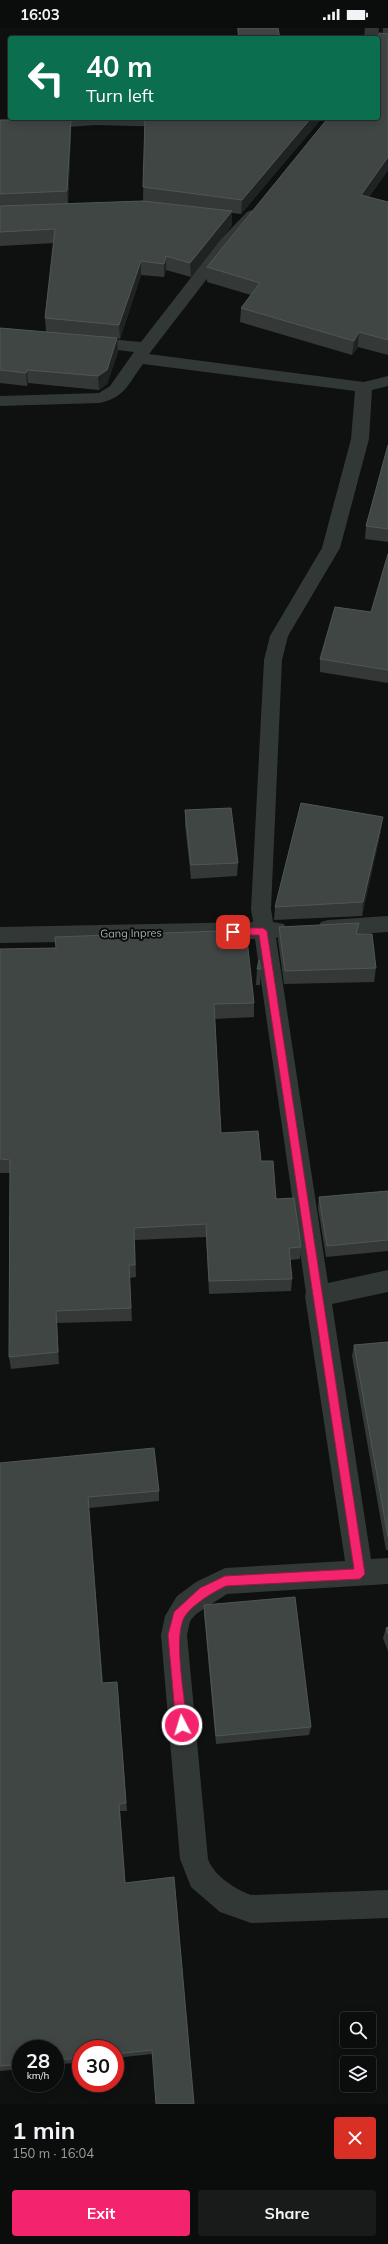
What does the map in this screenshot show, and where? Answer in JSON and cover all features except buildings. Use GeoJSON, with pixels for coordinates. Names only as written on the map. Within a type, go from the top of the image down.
{"type":"FeatureCollection","features":[{"type":"Feature","properties":{"kind":"street"},"geometry":{"type":"LineString","coordinates":[[0,128],[96,121],[186,123]]}},
{"type":"Feature","properties":{"kind":"street"},"geometry":{"type":"LineString","coordinates":[[0,401],[99,398],[108,396],[116,390],[142,353],[228,242],[260,204]]}},
{"type":"Feature","properties":{"kind":"street"},"geometry":{"type":"LineString","coordinates":[[225,218],[247,221]]}},
{"type":"Feature","properties":{"kind":"street"},"geometry":{"type":"LineString","coordinates":[[69,340],[142,353],[364,387],[388,381]]}},
{"type":"Feature","properties":{"kind":"street"},"geometry":{"type":"LineString","coordinates":[[360,1574],[317,1296],[261,909],[264,808],[273,660],[279,636],[331,548],[360,439],[364,387]]}},
{"type":"Feature","properties":{"kind":"street","name":"Gang Inpres"},"geometry":{"type":"LineString","coordinates":[[0,935],[302,930],[379,926],[388,924]]}},
{"type":"Feature","properties":{"kind":"street"},"geometry":{"type":"LineString","coordinates":[[317,1296],[388,1280]]}},
{"type":"Feature","properties":{"kind":"street"},"geometry":{"type":"LineString","coordinates":[[388,1571],[360,1574],[225,1581],[204,1592],[188,1605],[178,1616],[174,1635],[194,1859],[201,1877],[230,1902],[251,1909],[388,1904]]}},
{"type":"Feature","properties":{"kind":"route"},"geometry":{"type":"LineString","coordinates":[[182,1725],[174,1635],[178,1616],[188,1605],[204,1592],[225,1581],[360,1574],[263,931],[233,932]]}}]}
